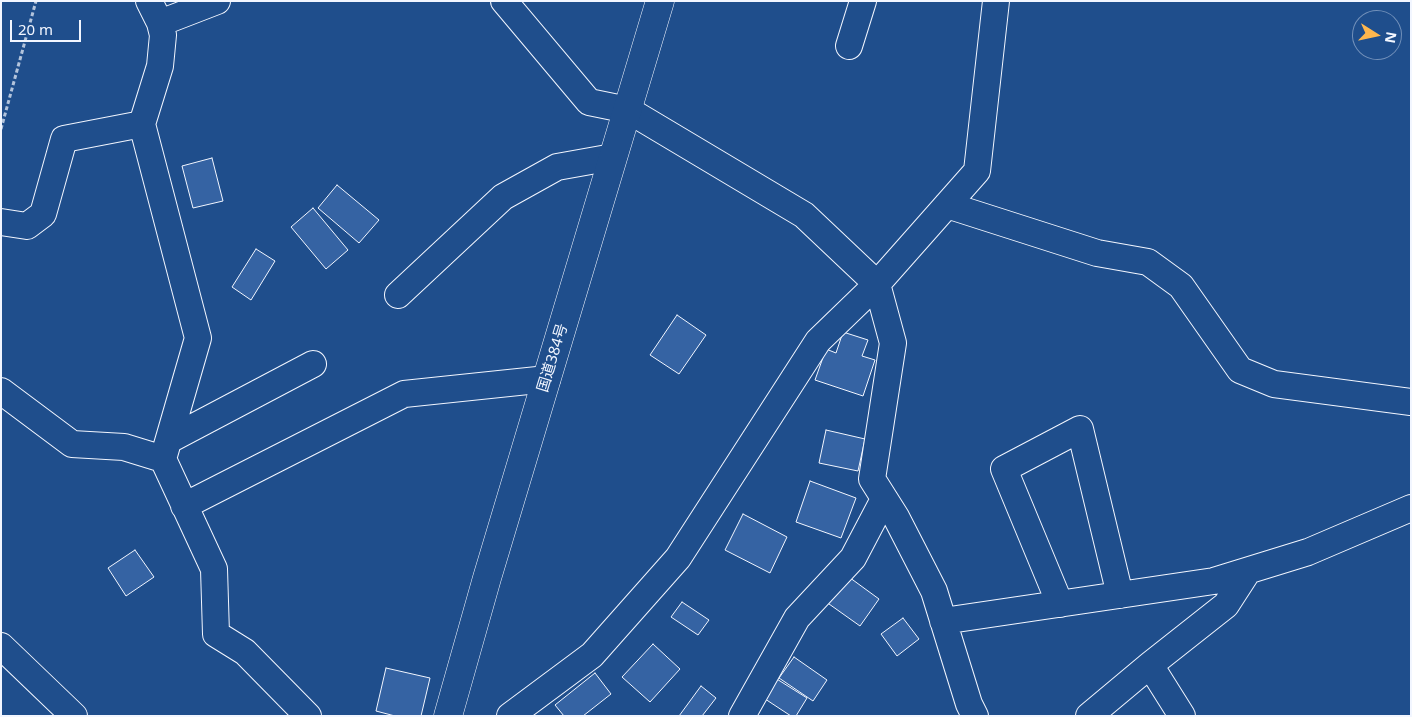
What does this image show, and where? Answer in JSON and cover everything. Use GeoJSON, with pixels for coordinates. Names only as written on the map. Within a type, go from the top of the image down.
{"type":"FeatureCollection","features":[{"type":"Feature","properties":{"kind":"highway","name":"国道384号"},"geometry":{"type":"LineString","coordinates":[[448,716],[487,578],[660,1]]}},
{"type":"Feature","properties":{"kind":"street"},"geometry":{"type":"LineString","coordinates":[[217,1],[154,12],[163,35],[160,66],[142,124],[198,338],[166,450],[184,506],[214,569],[216,634],[245,652],[308,716]]}},
{"type":"Feature","properties":{"kind":"street"},"geometry":{"type":"LineString","coordinates":[[504,1],[589,102],[628,110],[804,215],[877,284],[893,343],[872,479],[896,517],[934,591],[969,704],[975,716]]}},
{"type":"Feature","properties":{"kind":"street"},"geometry":{"type":"LineString","coordinates":[[849,46],[862,1]]}},
{"type":"Feature","properties":{"kind":"street"},"geometry":{"type":"LineString","coordinates":[[510,716],[592,655],[678,558],[818,341],[877,284],[977,171],[996,1]]}},
{"type":"Feature","properties":{"kind":"street"},"geometry":{"type":"LineString","coordinates":[[1,222],[27,226],[44,214],[64,139],[142,124]]}},
{"type":"Feature","properties":{"kind":"street"},"geometry":{"type":"LineString","coordinates":[[398,295],[503,197],[557,167],[613,157]]}},
{"type":"Feature","properties":{"kind":"street"},"geometry":{"type":"LineString","coordinates":[[947,205],[1097,253],[1148,262],[1180,286],[1240,370],[1274,384],[1411,402]]}},
{"type":"Feature","properties":{"kind":"street"},"geometry":{"type":"LineString","coordinates":[[1,392],[72,444],[166,450],[313,364]]}},
{"type":"Feature","properties":{"kind":"street"},"geometry":{"type":"LineString","coordinates":[[184,506],[404,394],[547,379]]}},
{"type":"Feature","properties":{"kind":"street"},"geometry":{"type":"LineString","coordinates":[[1060,604],[1004,469],[1080,429],[1120,595]]}},
{"type":"Feature","properties":{"kind":"street"},"geometry":{"type":"LineString","coordinates":[[742,716],[797,618],[853,558],[884,499]]}},
{"type":"Feature","properties":{"kind":"street"},"geometry":{"type":"LineString","coordinates":[[943,621],[1214,582],[1308,552],[1411,508]]}},
{"type":"Feature","properties":{"kind":"street"},"geometry":{"type":"LineString","coordinates":[[1089,716],[1226,605],[1248,571]]}},
{"type":"Feature","properties":{"kind":"street"},"geometry":{"type":"LineString","coordinates":[[1,646],[74,716]]}},
{"type":"Feature","properties":{"kind":"street"},"geometry":{"type":"LineString","coordinates":[[1150,665],[1182,716]]}},
{"type":"Feature","properties":{"kind":"path"},"geometry":{"type":"LineString","coordinates":[[1,129],[36,1]]}},
{"type":"Feature","properties":{"kind":"building"},"geometry":{"type":"Polygon","coordinates":[[[212,158],[223,201],[193,208],[182,166],[212,158]]]}},
{"type":"Feature","properties":{"kind":"building"},"geometry":{"type":"Polygon","coordinates":[[[337,185],[379,220],[359,243],[318,208],[337,185]]]}},
{"type":"Feature","properties":{"kind":"building"},"geometry":{"type":"Polygon","coordinates":[[[313,208],[348,250],[326,269],[291,227],[313,208]]]}},
{"type":"Feature","properties":{"kind":"building"},"geometry":{"type":"Polygon","coordinates":[[[256,249],[275,261],[251,300],[232,287],[256,249]]]}},
{"type":"Feature","properties":{"kind":"building"},"geometry":{"type":"Polygon","coordinates":[[[677,315],[706,335],[679,374],[650,355],[677,315]]]}},
{"type":"Feature","properties":{"kind":"building"},"geometry":{"type":"Polygon","coordinates":[[[843,332],[868,340],[862,356],[875,360],[863,396],[815,380],[826,349],[836,353],[843,332]]]}},
{"type":"Feature","properties":{"kind":"building"},"geometry":{"type":"Polygon","coordinates":[[[826,430],[865,439],[858,471],[819,463],[826,430]]]}},
{"type":"Feature","properties":{"kind":"building"},"geometry":{"type":"Polygon","coordinates":[[[810,481],[856,498],[841,538],[796,522],[810,481]]]}},
{"type":"Feature","properties":{"kind":"building"},"geometry":{"type":"Polygon","coordinates":[[[743,514],[787,537],[770,573],[725,550],[743,514]]]}},
{"type":"Feature","properties":{"kind":"building"},"geometry":{"type":"Polygon","coordinates":[[[135,550],[154,577],[126,596],[108,568],[135,550]]]}},
{"type":"Feature","properties":{"kind":"building"},"geometry":{"type":"Polygon","coordinates":[[[842,572],[879,599],[860,626],[822,599],[842,572]]]}},
{"type":"Feature","properties":{"kind":"building"},"geometry":{"type":"Polygon","coordinates":[[[682,602],[709,620],[698,635],[671,617],[682,602]]]}},
{"type":"Feature","properties":{"kind":"building"},"geometry":{"type":"Polygon","coordinates":[[[903,618],[919,639],[897,656],[881,634],[903,618]]]}},
{"type":"Feature","properties":{"kind":"building"},"geometry":{"type":"Polygon","coordinates":[[[653,644],[680,669],[650,702],[622,677],[653,644]]]}},
{"type":"Feature","properties":{"kind":"building"},"geometry":{"type":"Polygon","coordinates":[[[794,657],[827,680],[813,701],[779,678],[794,657]]]}},
{"type":"Feature","properties":{"kind":"building"},"geometry":{"type":"Polygon","coordinates":[[[386,668],[430,678],[421,716],[395,716],[376,711],[386,668]]]}},
{"type":"Feature","properties":{"kind":"building"},"geometry":{"type":"Polygon","coordinates":[[[595,673],[611,694],[583,716],[564,716],[555,705],[595,673]]]}},
{"type":"Feature","properties":{"kind":"building"},"geometry":{"type":"Polygon","coordinates":[[[772,676],[807,698],[796,716],[791,716],[759,695],[772,676]]]}},
{"type":"Feature","properties":{"kind":"building"},"geometry":{"type":"Polygon","coordinates":[[[701,686],[716,698],[702,716],[679,716],[701,686]]]}}]}
